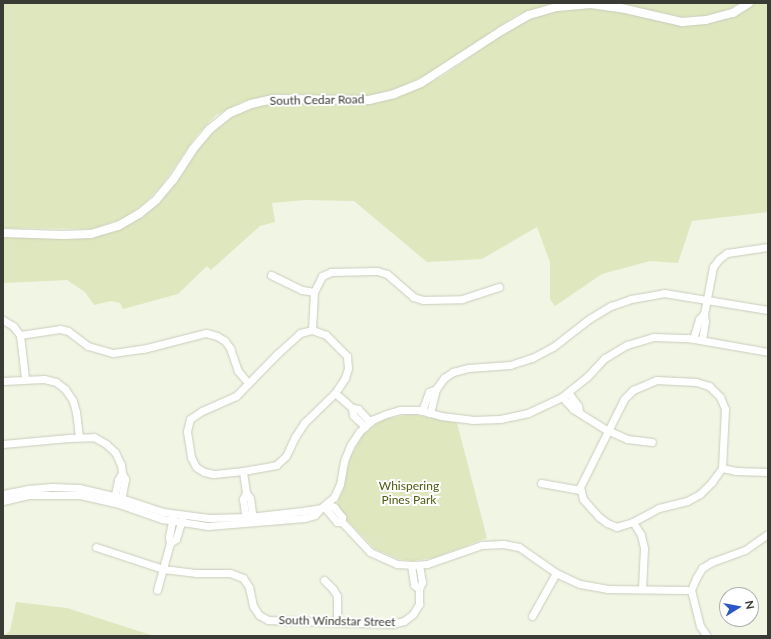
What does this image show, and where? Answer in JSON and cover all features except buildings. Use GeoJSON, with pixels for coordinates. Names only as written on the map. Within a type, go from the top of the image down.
{"type":"FeatureCollection","features":[{"type":"Feature","properties":{"kind":"street","name":"South Cedar Road"},"geometry":{"type":"LineString","coordinates":[[3,233],[63,235],[91,234],[118,226],[138,214],[156,200],[173,180],[193,149],[210,128],[230,113],[251,104],[272,99],[362,100],[394,94],[421,83],[501,31],[536,13],[557,7],[590,4],[621,8],[682,22],[713,19],[733,13],[749,3]]}},
{"type":"Feature","properties":{"kind":"street"},"geometry":{"type":"LineString","coordinates":[[702,340],[705,322],[704,314],[713,267],[719,259],[727,253],[768,247]]}},
{"type":"Feature","properties":{"kind":"street"},"geometry":{"type":"LineString","coordinates":[[312,330],[314,292],[322,276],[331,272],[345,270],[376,271],[387,274],[413,297],[423,300],[462,299],[499,287]]}},
{"type":"Feature","properties":{"kind":"street"},"geometry":{"type":"LineString","coordinates":[[271,275],[302,290],[314,292]]}},
{"type":"Feature","properties":{"kind":"street"},"geometry":{"type":"LineString","coordinates":[[426,412],[436,389],[444,378],[453,372],[468,368],[493,367],[510,364],[532,358],[553,347],[589,319],[611,306],[631,298],[664,293],[768,310]]}},
{"type":"Feature","properties":{"kind":"street"},"geometry":{"type":"LineString","coordinates":[[693,339],[699,319],[704,314]]}},
{"type":"Feature","properties":{"kind":"street"},"geometry":{"type":"LineString","coordinates":[[3,320],[13,326],[20,335],[25,378]]}},
{"type":"Feature","properties":{"kind":"street"},"geometry":{"type":"LineString","coordinates":[[20,335],[60,329],[68,331],[88,346],[113,353],[143,349],[206,333],[217,336],[225,341],[230,348],[238,371],[248,383]]}},
{"type":"Feature","properties":{"kind":"street"},"geometry":{"type":"LineString","coordinates":[[312,330],[326,335],[347,356],[348,368],[345,378],[335,393],[304,423],[286,456],[276,465],[243,471],[213,474],[204,472],[196,467],[191,457],[187,431],[190,419],[202,411],[236,396],[300,333],[312,330]]}},
{"type":"Feature","properties":{"kind":"street"},"geometry":{"type":"LineString","coordinates":[[3,494],[28,489],[52,487],[79,488],[173,518],[208,526],[250,520],[305,518],[315,516],[334,497],[340,484],[344,461],[350,446],[359,432],[368,424],[386,414],[400,410],[426,412],[472,420],[500,419],[528,413],[562,397],[587,377],[605,358],[627,345],[654,337],[702,340],[768,352]]}},
{"type":"Feature","properties":{"kind":"street"},"geometry":{"type":"LineString","coordinates":[[3,381],[25,378],[50,380],[56,382],[65,389],[73,401],[79,437]]}},
{"type":"Feature","properties":{"kind":"street"},"geometry":{"type":"LineString","coordinates":[[656,380],[696,382],[709,386],[720,397],[725,409],[722,468],[712,482],[700,494],[686,501],[659,508],[633,522],[616,526],[607,523],[583,499],[580,490],[580,487],[607,430],[624,399],[633,390],[656,380]]}},
{"type":"Feature","properties":{"kind":"street"},"geometry":{"type":"LineString","coordinates":[[568,392],[578,406],[579,412]]}},
{"type":"Feature","properties":{"kind":"street"},"geometry":{"type":"LineString","coordinates":[[335,393],[352,408],[353,415],[368,424]]}},
{"type":"Feature","properties":{"kind":"street"},"geometry":{"type":"LineString","coordinates":[[562,397],[573,409],[607,430],[627,439],[652,442]]}},
{"type":"Feature","properties":{"kind":"street"},"geometry":{"type":"LineString","coordinates":[[3,444],[94,437],[106,444],[115,452],[121,465],[125,480],[118,500]]}},
{"type":"Feature","properties":{"kind":"street"},"geometry":{"type":"LineString","coordinates":[[722,468],[736,471],[768,472]]}},
{"type":"Feature","properties":{"kind":"street"},"geometry":{"type":"LineString","coordinates":[[243,471],[246,493],[250,498],[250,520]]}},
{"type":"Feature","properties":{"kind":"street"},"geometry":{"type":"LineString","coordinates":[[541,483],[580,490]]}},
{"type":"Feature","properties":{"kind":"street"},"geometry":{"type":"LineString","coordinates":[[3,501],[28,495],[52,494],[80,495],[118,500]]}},
{"type":"Feature","properties":{"kind":"street"},"geometry":{"type":"LineString","coordinates":[[324,506],[334,507],[342,516],[342,522],[370,552],[397,564],[427,564],[482,545],[503,544],[519,547],[556,573],[580,584],[606,589],[691,590]]}},
{"type":"Feature","properties":{"kind":"street"},"geometry":{"type":"LineString","coordinates":[[157,590],[170,543],[169,537],[173,518]]}},
{"type":"Feature","properties":{"kind":"street"},"geometry":{"type":"LineString","coordinates":[[170,543],[176,539],[182,519]]}},
{"type":"Feature","properties":{"kind":"street"},"geometry":{"type":"LineString","coordinates":[[633,522],[641,535],[644,548],[642,589]]}},
{"type":"Feature","properties":{"kind":"street"},"geometry":{"type":"LineString","coordinates":[[707,636],[700,626],[691,590],[696,578],[702,568],[712,562],[745,550],[768,534]]}},
{"type":"Feature","properties":{"kind":"street","name":"South Windstar Street"},"geometry":{"type":"LineString","coordinates":[[96,547],[163,569],[198,573],[230,573],[243,578],[249,587],[253,606],[259,615],[268,620],[392,624],[404,621],[413,614],[419,604],[419,589],[422,582],[419,565]]}},
{"type":"Feature","properties":{"kind":"street"},"geometry":{"type":"LineString","coordinates":[[411,565],[414,585],[419,589]]}},
{"type":"Feature","properties":{"kind":"street"},"geometry":{"type":"LineString","coordinates":[[532,616],[556,573]]}},
{"type":"Feature","properties":{"kind":"street"},"geometry":{"type":"LineString","coordinates":[[324,580],[333,589],[336,596],[337,622]]}},
{"type":"Feature","properties":{"kind":"green space"},"geometry":{"type":"Polygon","coordinates":[[[3,3],[553,3],[517,15],[430,73],[399,88],[367,96],[277,94],[244,101],[216,115],[196,136],[162,185],[144,204],[124,218],[92,229],[3,228],[3,3]]]}},
{"type":"Feature","properties":{"kind":"green space"},"geometry":{"type":"Polygon","coordinates":[[[612,3],[739,3],[732,8],[707,16],[681,17],[612,3]]]}},
{"type":"Feature","properties":{"kind":"green space"},"geometry":{"type":"Polygon","coordinates":[[[752,3],[768,3],[768,212],[692,221],[678,263],[650,261],[602,274],[555,306],[550,299],[550,262],[537,227],[482,259],[427,262],[354,201],[305,200],[272,203],[275,222],[260,226],[211,270],[207,266],[178,294],[123,309],[120,303],[111,301],[94,305],[85,292],[67,280],[3,283],[3,236],[90,238],[119,230],[143,217],[164,197],[198,147],[213,129],[233,115],[253,107],[271,102],[359,104],[386,100],[413,91],[441,77],[519,23],[548,12],[581,7],[706,23],[752,3]]]}},
{"type":"Feature","properties":{"kind":"green space","name":"Whispering Pines Park"},"geometry":{"type":"Polygon","coordinates":[[[411,414],[457,423],[487,538],[433,558],[412,561],[398,559],[375,549],[345,518],[337,504],[343,490],[350,458],[362,436],[376,424],[385,419],[411,414]]]}},
{"type":"Feature","properties":{"kind":"green space"},"geometry":{"type":"Polygon","coordinates":[[[16,602],[67,608],[154,636],[3,636],[10,631],[16,602]]]}}]}
